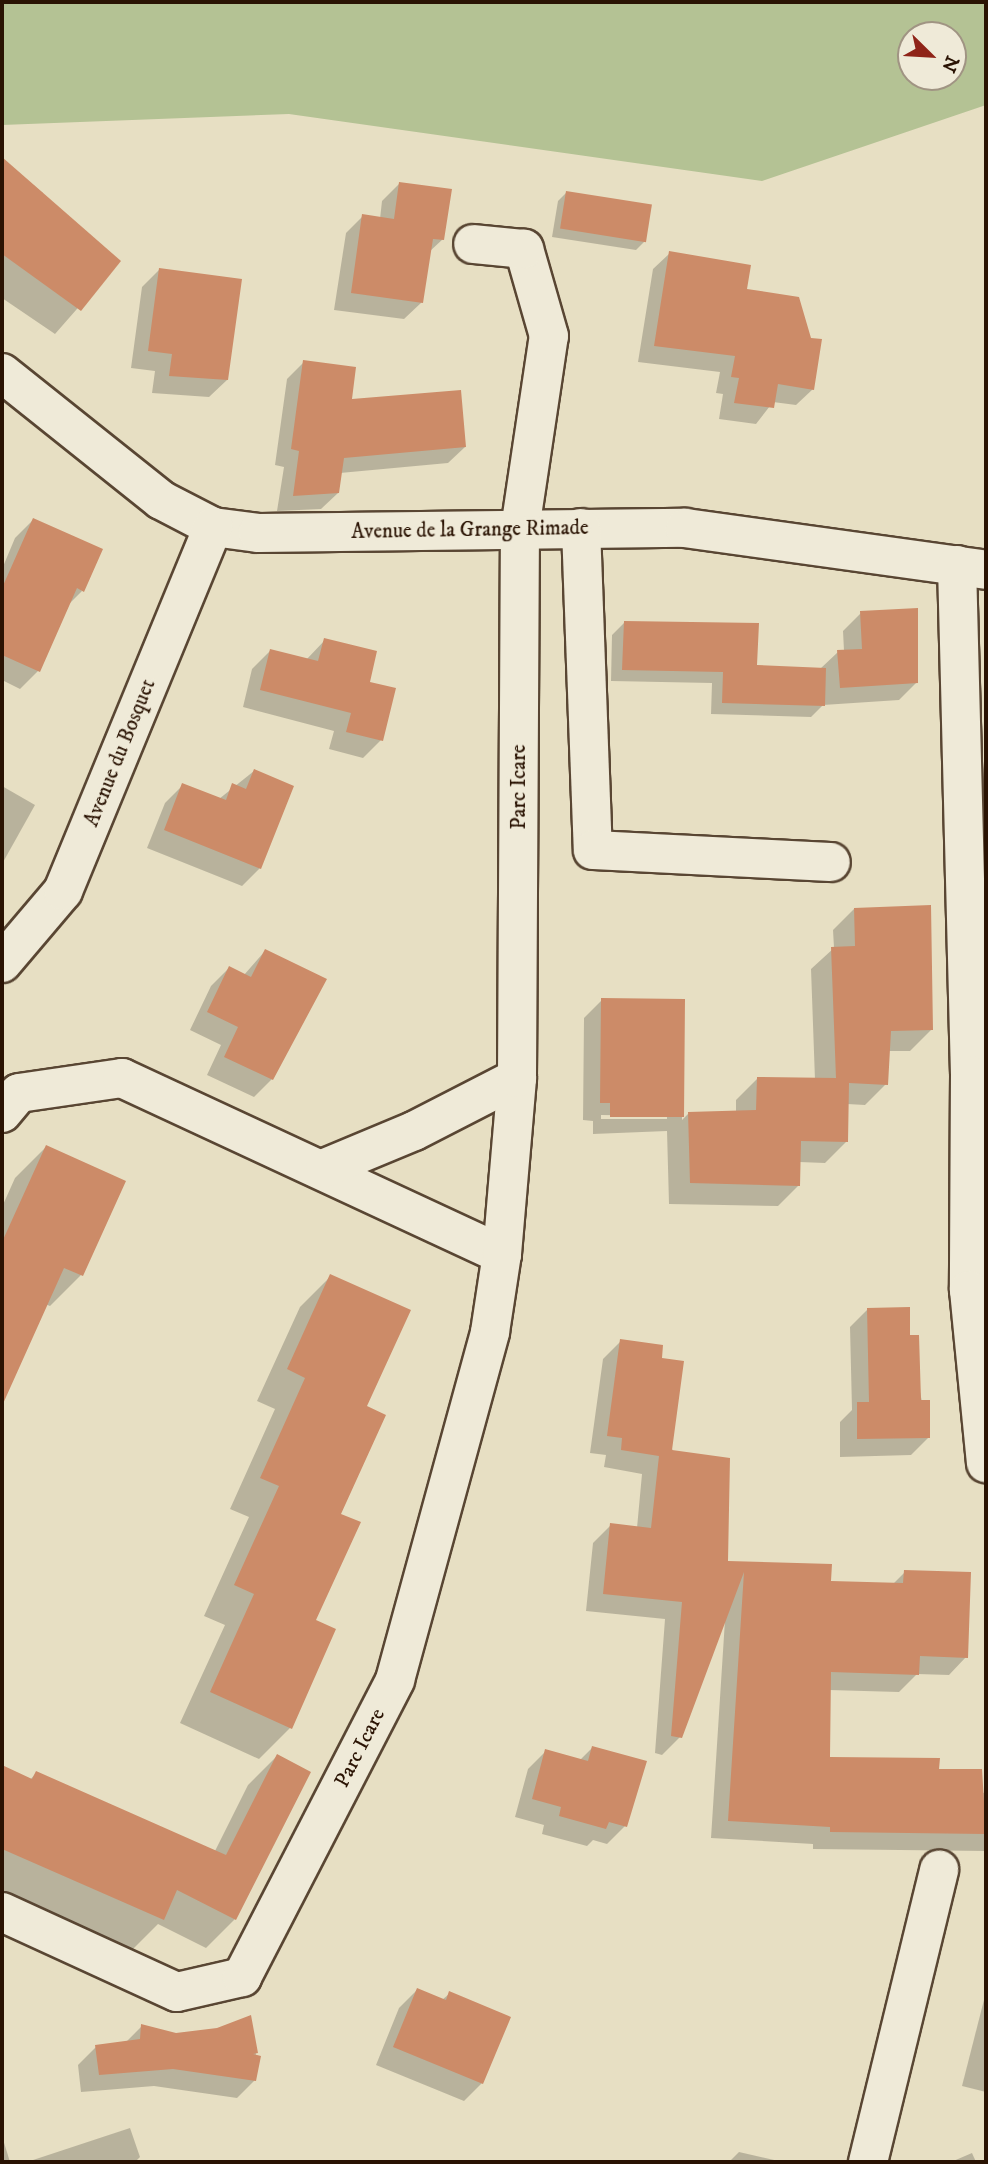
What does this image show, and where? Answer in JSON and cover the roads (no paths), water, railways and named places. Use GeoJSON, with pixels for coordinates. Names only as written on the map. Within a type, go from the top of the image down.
{"type":"FeatureCollection","features":[{"type":"Feature","properties":{"kind":"street","name":"Parc Icare"},"geometry":{"type":"LineString","coordinates":[[2,1912],[177,1993],[242,1977],[395,1680],[490,1332],[502,1254],[517,1078],[523,513],[549,336],[524,249],[472,244]]}},
{"type":"Feature","properties":{"kind":"street","name":"Avenue de la Grange Rimade"},"geometry":{"type":"LineString","coordinates":[[2,373],[160,500],[212,527],[258,533],[523,513],[581,528],[685,528],[972,568]]}},
{"type":"Feature","properties":{"kind":"street","name":"Avenue du Bosquet"},"geometry":{"type":"LineString","coordinates":[[2,963],[63,891],[212,527]]}},
{"type":"Feature","properties":{"kind":"street"},"geometry":{"type":"LineString","coordinates":[[581,528],[593,850],[831,862]]}},
{"type":"Feature","properties":{"kind":"street"},"geometry":{"type":"LineString","coordinates":[[972,568],[969,1290],[986,1463]]}},
{"type":"Feature","properties":{"kind":"street"},"geometry":{"type":"LineString","coordinates":[[2,1113],[19,1093],[122,1078],[325,1168],[502,1254]]}},
{"type":"Feature","properties":{"kind":"street"},"geometry":{"type":"LineString","coordinates":[[325,1168],[414,1131],[517,1078]]}},
{"type":"Feature","properties":{"kind":"street"},"geometry":{"type":"LineString","coordinates":[[868,2162],[939,1870]]}}]}
